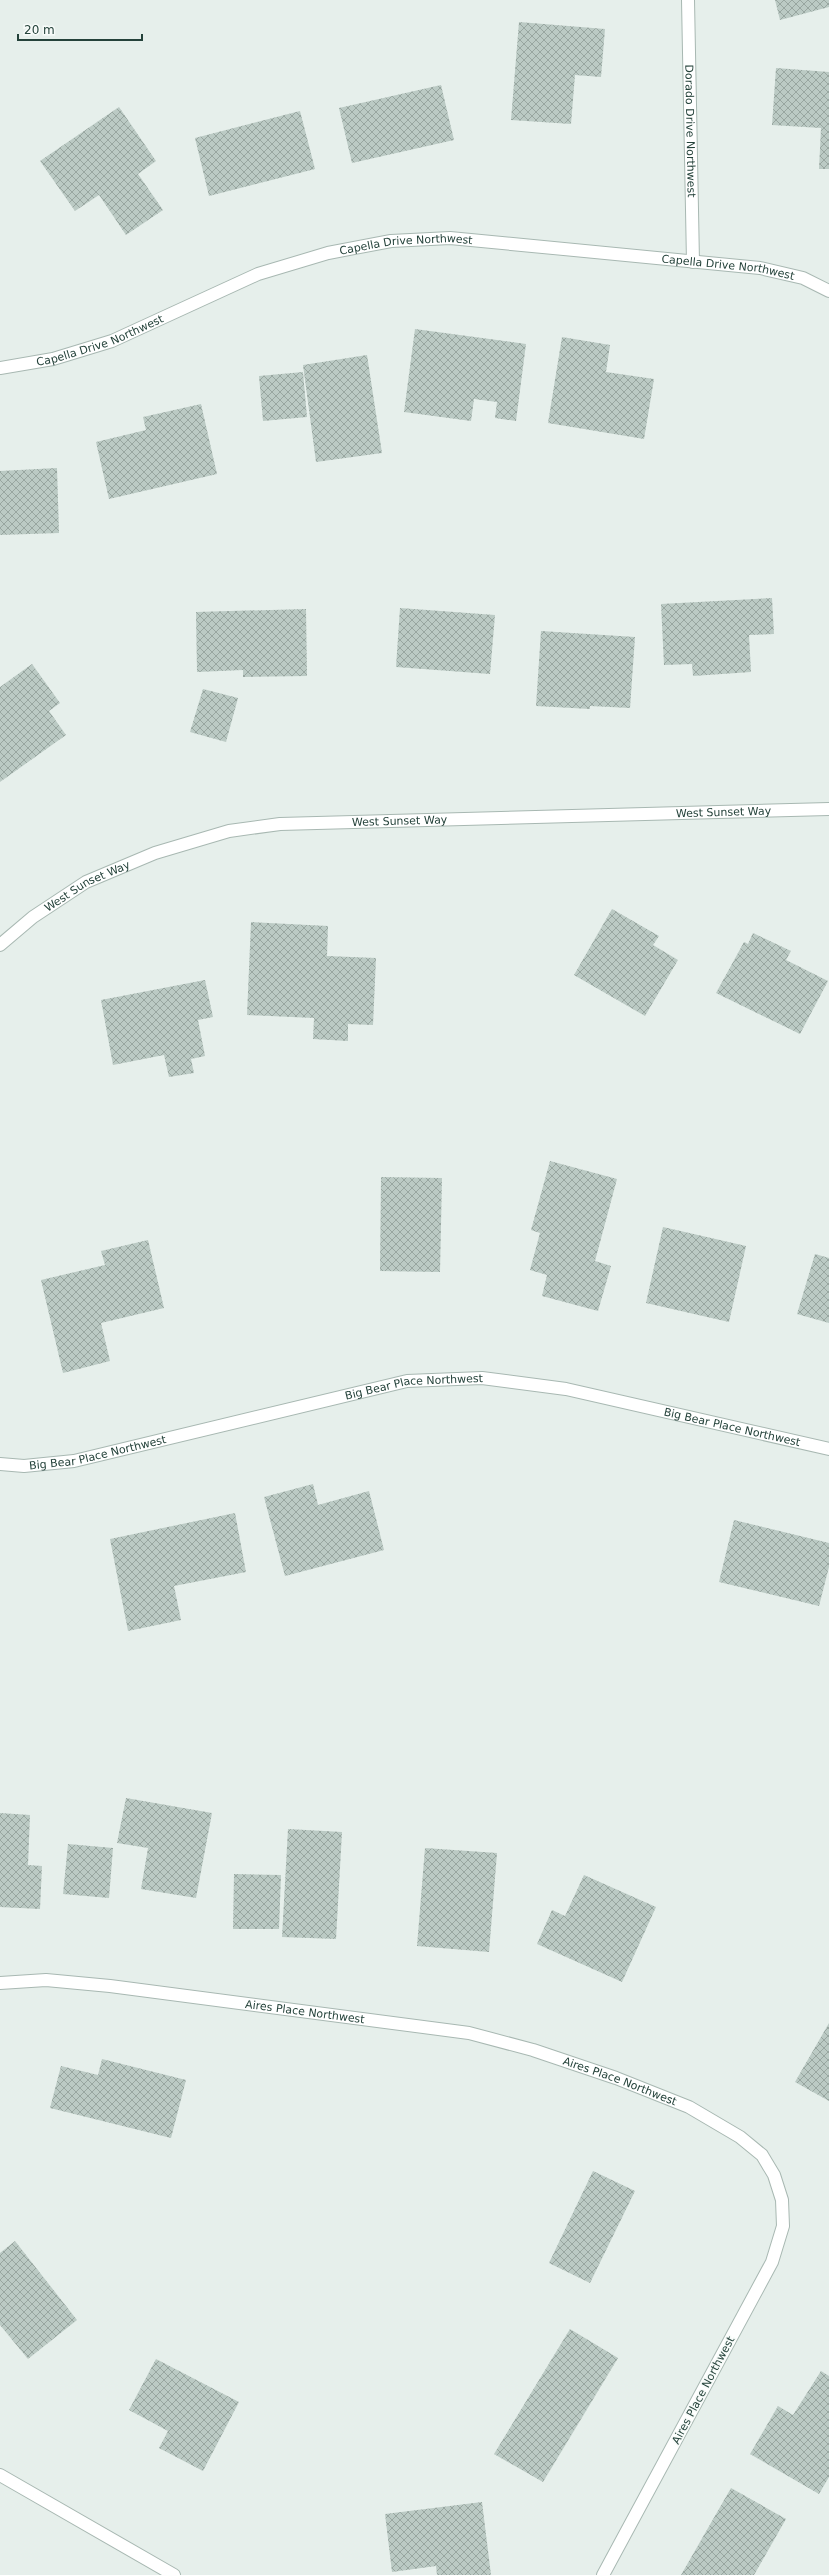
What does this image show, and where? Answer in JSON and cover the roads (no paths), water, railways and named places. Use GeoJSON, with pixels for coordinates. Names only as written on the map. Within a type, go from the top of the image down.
{"type":"FeatureCollection","features":[{"type":"Feature","properties":{"kind":"street","name":"Dorado Drive Northwest"},"geometry":{"type":"LineString","coordinates":[[688,0],[693,262]]}},
{"type":"Feature","properties":{"kind":"street","name":"Capella Drive Northwest"},"geometry":{"type":"LineString","coordinates":[[0,368],[53,359],[112,341],[258,274],[328,253],[391,241],[450,238],[760,268],[803,278],[829,291]]}},
{"type":"Feature","properties":{"kind":"street","name":"West Sunset Way"},"geometry":{"type":"LineString","coordinates":[[0,945],[33,917],[86,882],[155,853],[229,831],[280,824],[829,809]]}},
{"type":"Feature","properties":{"kind":"street","name":"Big Bear Place Northwest"},"geometry":{"type":"LineString","coordinates":[[0,1464],[24,1466],[74,1461],[407,1381],[482,1378],[566,1389],[829,1449]]}},
{"type":"Feature","properties":{"kind":"street","name":"Aires Place Northwest"},"geometry":{"type":"LineString","coordinates":[[0,1983],[46,1980],[110,1986],[469,2033],[533,2050],[601,2073],[689,2107],[740,2137],[762,2155],[774,2175],[782,2200],[783,2226],[772,2262],[603,2575]]}},
{"type":"Feature","properties":{"kind":"street"},"geometry":{"type":"LineString","coordinates":[[0,2475],[174,2575]]}}]}
